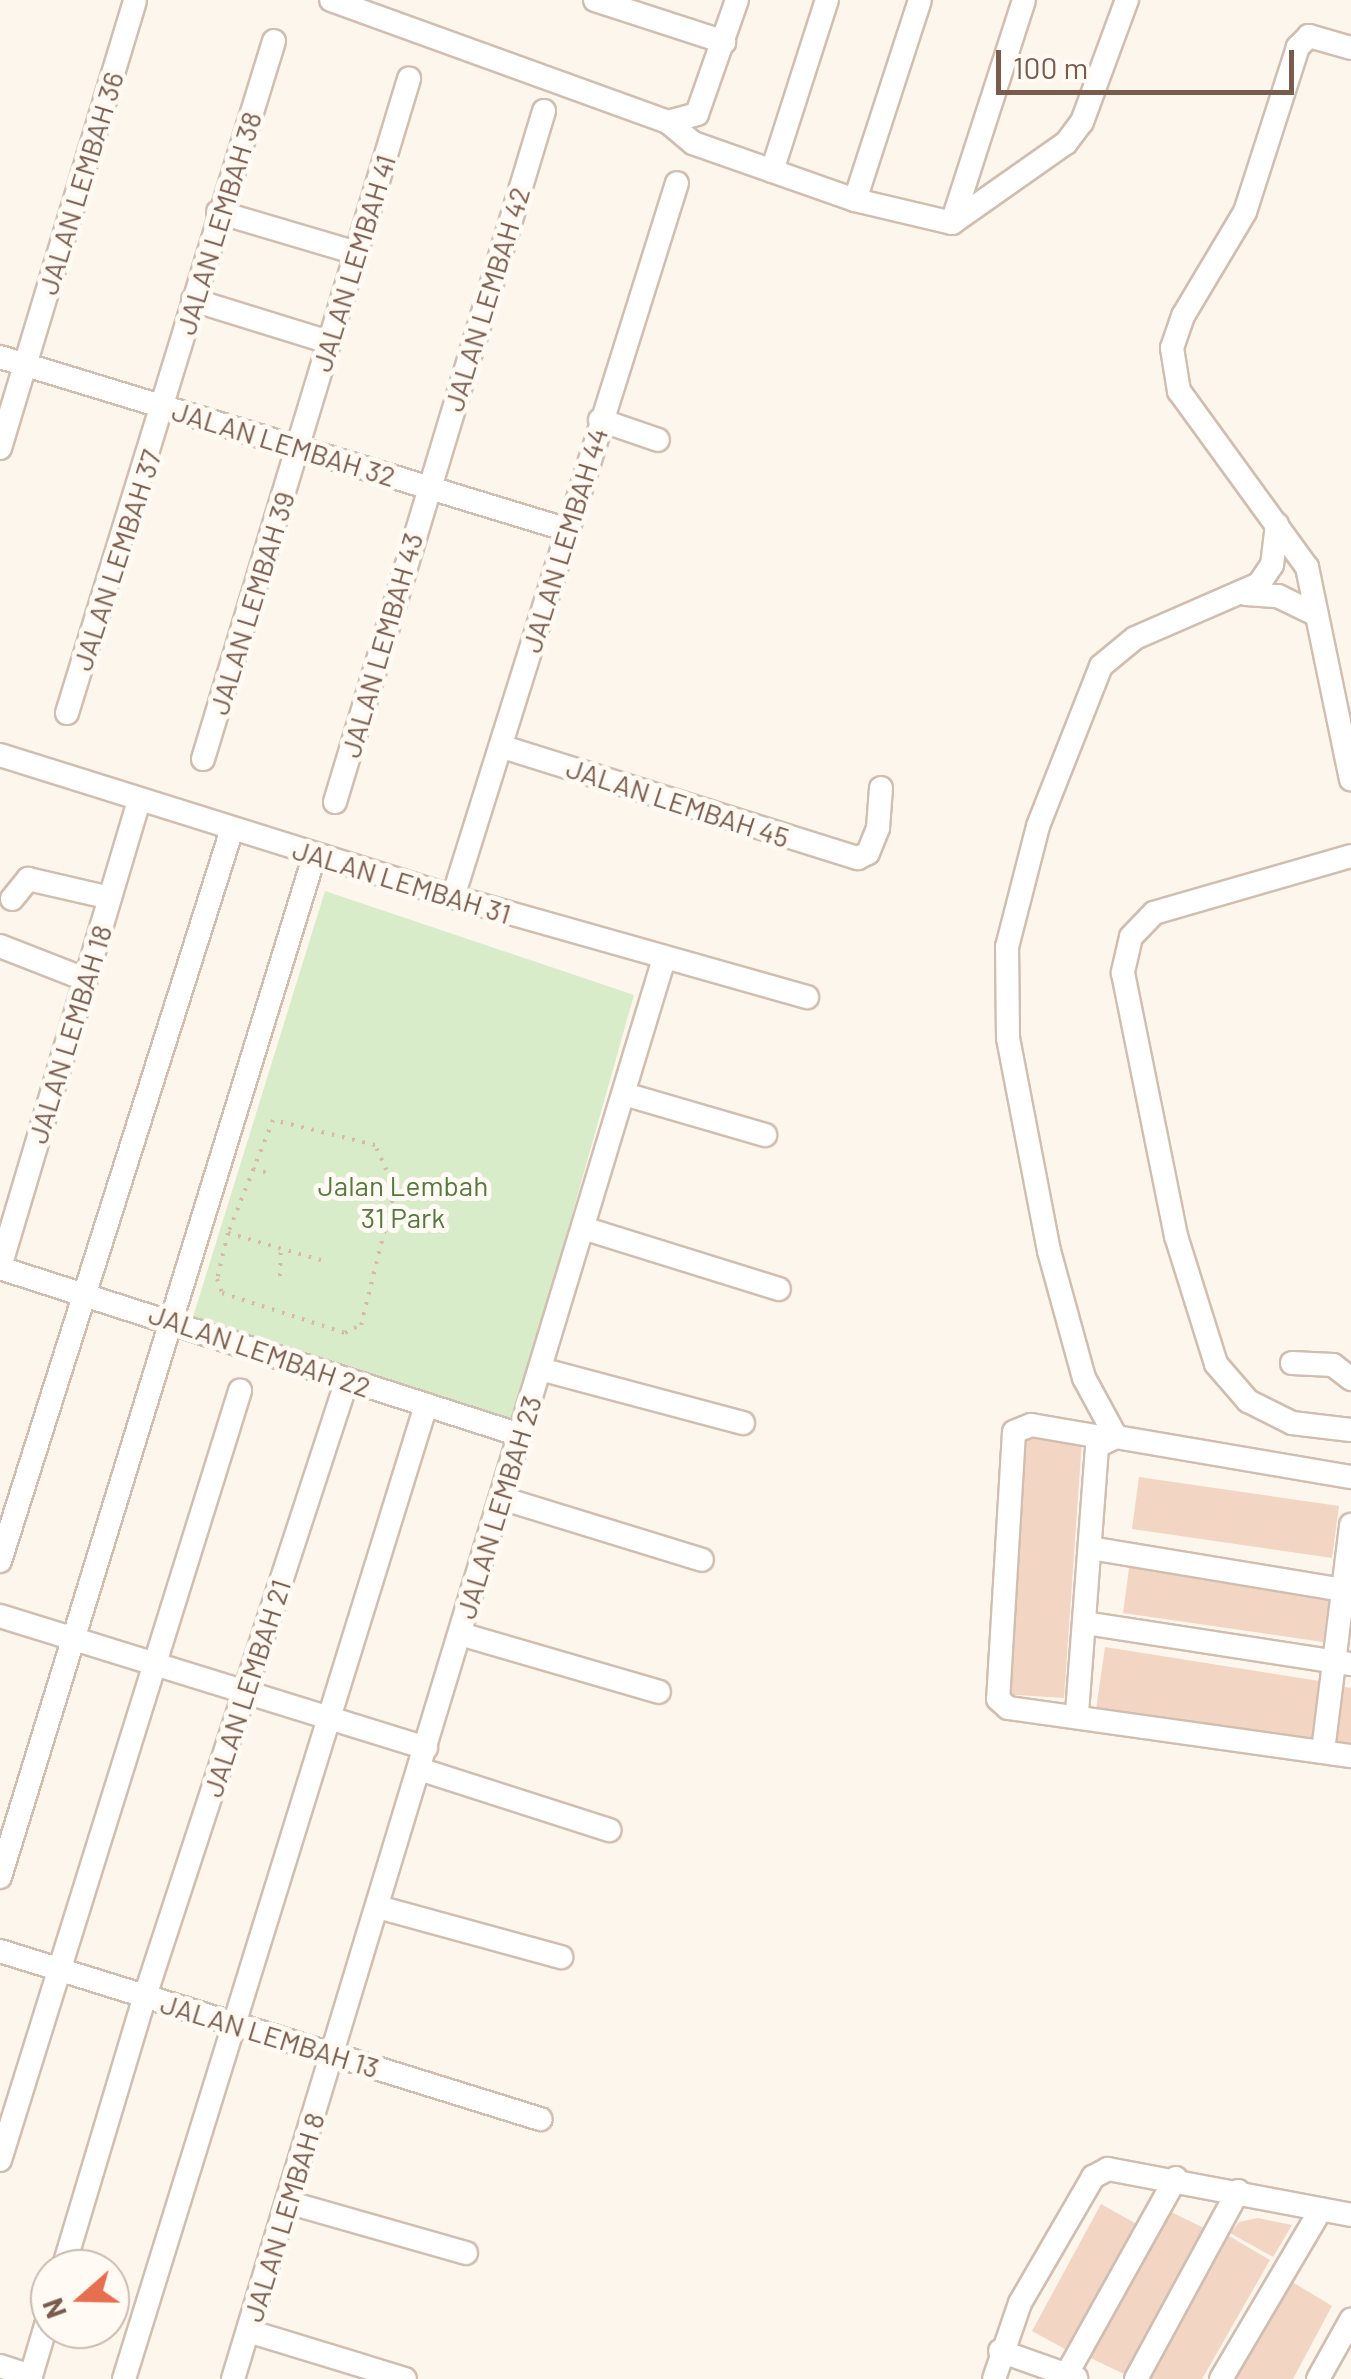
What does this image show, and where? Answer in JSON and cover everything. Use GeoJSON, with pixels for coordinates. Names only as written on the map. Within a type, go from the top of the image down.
{"type":"FeatureCollection","features":[{"type":"Feature","properties":{"kind":"street"},"geometry":{"type":"LineString","coordinates":[[332,0],[400,10],[668,122],[694,142],[855,200],[952,224],[1066,143],[1082,122],[1127,0]]}},
{"type":"Feature","properties":{"kind":"street"},"geometry":{"type":"LineString","coordinates":[[595,0],[724,42]]}},
{"type":"Feature","properties":{"kind":"street"},"geometry":{"type":"LineString","coordinates":[[668,122],[698,114],[737,0]]}},
{"type":"Feature","properties":{"kind":"street"},"geometry":{"type":"LineString","coordinates":[[772,171],[827,0]]}},
{"type":"Feature","properties":{"kind":"street"},"geometry":{"type":"LineString","coordinates":[[855,200],[920,0]]}},
{"type":"Feature","properties":{"kind":"street"},"geometry":{"type":"LineString","coordinates":[[952,224],[1024,0]]}},
{"type":"Feature","properties":{"kind":"street","name":"JALAN LEMBAH 36"},"geometry":{"type":"LineString","coordinates":[[0,448],[135,2]]}},
{"type":"Feature","properties":{"kind":"street"},"geometry":{"type":"LineString","coordinates":[[1351,48],[1309,36],[1298,47],[1245,212],[1183,316],[1172,348],[1179,391],[1307,568],[1347,733],[1351,779]]}},
{"type":"Feature","properties":{"kind":"street","name":"JALAN LEMBAH 38"},"geometry":{"type":"LineString","coordinates":[[164,407],[218,212],[274,41]]}},
{"type":"Feature","properties":{"kind":"street","name":"JALAN LEMBAH 41"},"geometry":{"type":"LineString","coordinates":[[299,448],[409,79]]}},
{"type":"Feature","properties":{"kind":"street","name":"JALAN LEMBAH 42"},"geometry":{"type":"LineString","coordinates":[[427,488],[544,111]]}},
{"type":"Feature","properties":{"kind":"street","name":"JALAN LEMBAH 44"},"geometry":{"type":"LineString","coordinates":[[453,897],[677,183]]}},
{"type":"Feature","properties":{"kind":"street"},"geometry":{"type":"LineString","coordinates":[[218,212],[356,253]]}},
{"type":"Feature","properties":{"kind":"street"},"geometry":{"type":"LineString","coordinates":[[193,300],[329,342]]}},
{"type":"Feature","properties":{"kind":"street","name":"JALAN LEMBAH 32"},"geometry":{"type":"LineString","coordinates":[[0,356],[568,530]]}},
{"type":"Feature","properties":{"kind":"street","name":"JALAN LEMBAH 37"},"geometry":{"type":"LineString","coordinates":[[67,713],[164,407]]}},
{"type":"Feature","properties":{"kind":"street"},"geometry":{"type":"LineString","coordinates":[[600,420],[658,440]]}},
{"type":"Feature","properties":{"kind":"street","name":"JALAN LEMBAH 39"},"geometry":{"type":"LineString","coordinates":[[203,759],[299,448]]}},
{"type":"Feature","properties":{"kind":"street","name":"JALAN LEMBAH 43"},"geometry":{"type":"LineString","coordinates":[[335,802],[427,488]]}},
{"type":"Feature","properties":{"kind":"street"},"geometry":{"type":"LineString","coordinates":[[1246,594],[1272,565],[1277,524]]}},
{"type":"Feature","properties":{"kind":"street"},"geometry":{"type":"LineString","coordinates":[[1112,1438],[1084,1378],[1049,1251],[1008,1038],[1007,946],[1038,826],[1101,666],[1135,638],[1246,594],[1278,596],[1317,615]]}},
{"type":"Feature","properties":{"kind":"street","name":"JALAN LEMBAH 45"},"geometry":{"type":"LineString","coordinates":[[503,747],[852,857],[871,848],[882,788]]}},
{"type":"Feature","properties":{"kind":"street","name":"JALAN LEMBAH 31"},"geometry":{"type":"LineString","coordinates":[[0,755],[139,802],[453,897],[806,996]]}},
{"type":"Feature","properties":{"kind":"street","name":"JALAN LEMBAH 18"},"geometry":{"type":"LineString","coordinates":[[0,1267],[139,802]]}},
{"type":"Feature","properties":{"kind":"street"},"geometry":{"type":"LineString","coordinates":[[0,1561],[88,1294],[232,829]]}},
{"type":"Feature","properties":{"kind":"street"},"geometry":{"type":"LineString","coordinates":[[0,1878],[315,854]]}},
{"type":"Feature","properties":{"kind":"street"},"geometry":{"type":"LineString","coordinates":[[1351,856],[1154,913],[1131,936],[1123,973],[1176,1236],[1206,1344],[1248,1402],[1292,1423],[1351,1430]]}},
{"type":"Feature","properties":{"kind":"street"},"geometry":{"type":"LineString","coordinates":[[12,899],[28,879],[110,898]]}},
{"type":"Feature","properties":{"kind":"street"},"geometry":{"type":"LineString","coordinates":[[0,946],[84,979]]}},
{"type":"Feature","properties":{"kind":"street","name":"JALAN LEMBAH 23"},"geometry":{"type":"LineString","coordinates":[[332,2054],[664,959]]}},
{"type":"Feature","properties":{"kind":"street"},"geometry":{"type":"LineString","coordinates":[[624,1094],[765,1135]]}},
{"type":"Feature","properties":{"kind":"street"},"geometry":{"type":"LineString","coordinates":[[583,1228],[779,1289]]}},
{"type":"Feature","properties":{"kind":"street","name":"JALAN LEMBAH 22"},"geometry":{"type":"LineString","coordinates":[[0,1267],[520,1435]]}},
{"type":"Feature","properties":{"kind":"street"},"geometry":{"type":"LineString","coordinates":[[1292,1363],[1333,1365],[1351,1379]]}},
{"type":"Feature","properties":{"kind":"street"},"geometry":{"type":"LineString","coordinates":[[540,1369],[743,1423]]}},
{"type":"Feature","properties":{"kind":"street","name":"JALAN LEMBAH 21"},"geometry":{"type":"LineString","coordinates":[[69,2249],[144,1996],[347,1380]]}},
{"type":"Feature","properties":{"kind":"street"},"geometry":{"type":"LineString","coordinates":[[0,2160],[240,1391]]}},
{"type":"Feature","properties":{"kind":"street"},"geometry":{"type":"LineString","coordinates":[[124,2379],[238,2025],[326,1718],[426,1405]]}},
{"type":"Feature","properties":{"kind":"street"},"geometry":{"type":"LineString","coordinates":[[1351,1476],[1030,1425],[1014,1432],[998,1699],[1008,1708],[1078,1713],[1351,1756]]}},
{"type":"Feature","properties":{"kind":"street"},"geometry":{"type":"LineString","coordinates":[[1078,1713],[1095,1456],[1112,1438]]}},
{"type":"Feature","properties":{"kind":"street"},"geometry":{"type":"LineString","coordinates":[[501,1498],[702,1560]]}},
{"type":"Feature","properties":{"kind":"street"},"geometry":{"type":"LineString","coordinates":[[1323,1751],[1341,1663],[1351,1525]]}},
{"type":"Feature","properties":{"kind":"street"},"geometry":{"type":"LineString","coordinates":[[1090,1548],[1346,1591]]}},
{"type":"Feature","properties":{"kind":"street"},"geometry":{"type":"LineString","coordinates":[[0,1616],[326,1718],[609,1830]]}},
{"type":"Feature","properties":{"kind":"street"},"geometry":{"type":"LineString","coordinates":[[1085,1622],[1341,1663]]}},
{"type":"Feature","properties":{"kind":"street"},"geometry":{"type":"LineString","coordinates":[[460,1634],[658,1692]]}},
{"type":"Feature","properties":{"kind":"street"},"geometry":{"type":"LineString","coordinates":[[378,1906],[561,1956]]}},
{"type":"Feature","properties":{"kind":"street","name":"JALAN LEMBAH 13"},"geometry":{"type":"LineString","coordinates":[[0,1951],[540,2119]]}},
{"type":"Feature","properties":{"kind":"street","name":"JALAN LEMBAH 8"},"geometry":{"type":"LineString","coordinates":[[233,2379],[332,2054]]}},
{"type":"Feature","properties":{"kind":"street"},"geometry":{"type":"LineString","coordinates":[[994,2379],[1000,2351],[1093,2177],[1108,2169],[1135,2170],[1351,2215]]}},
{"type":"Feature","properties":{"kind":"street"},"geometry":{"type":"LineString","coordinates":[[1000,2351],[1070,2377],[1176,2178]]}},
{"type":"Feature","properties":{"kind":"street"},"geometry":{"type":"LineString","coordinates":[[1136,2379],[1238,2191]]}},
{"type":"Feature","properties":{"kind":"street"},"geometry":{"type":"LineString","coordinates":[[287,2202],[466,2253]]}},
{"type":"Feature","properties":{"kind":"street"},"geometry":{"type":"LineString","coordinates":[[1221,2379],[1321,2209]]}},
{"type":"Feature","properties":{"kind":"street"},"geometry":{"type":"LineString","coordinates":[[1318,2379],[1351,2320]]}},
{"type":"Feature","properties":{"kind":"street"},"geometry":{"type":"LineString","coordinates":[[248,2330],[405,2379]]}},
{"type":"Feature","properties":{"kind":"street"},"geometry":{"type":"LineString","coordinates":[[0,2366],[30,2378],[39,2349]]}},
{"type":"Feature","properties":{"kind":"path"},"geometry":{"type":"LineString","coordinates":[[272,1120],[375,1145],[395,1189],[361,1326],[346,1333],[222,1294],[218,1279],[228,1232],[272,1120]]}},
{"type":"Feature","properties":{"kind":"path"},"geometry":{"type":"LineString","coordinates":[[253,1169],[272,1174]]}},
{"type":"Feature","properties":{"kind":"path"},"geometry":{"type":"LineString","coordinates":[[228,1232],[321,1260]]}},
{"type":"Feature","properties":{"kind":"path"},"geometry":{"type":"LineString","coordinates":[[280,1276],[282,1248]]}},
{"type":"Feature","properties":{"kind":"green space","name":"Jalan Lembah 31 Park"},"geometry":{"type":"Polygon","coordinates":[[[325,891],[634,995],[513,1424],[193,1317],[325,891]]]}},
{"type":"Feature","properties":{"kind":"building"},"geometry":{"type":"Polygon","coordinates":[[[1018,1435],[1082,1440],[1064,1698],[1000,1694],[1018,1435]]]}},
{"type":"Feature","properties":{"kind":"building"},"geometry":{"type":"Polygon","coordinates":[[[1139,1477],[1339,1506],[1332,1558],[1132,1529],[1139,1477]]]}},
{"type":"Feature","properties":{"kind":"building"},"geometry":{"type":"Polygon","coordinates":[[[1130,1561],[1330,1590],[1323,1642],[1123,1613],[1130,1561]]]}},
{"type":"Feature","properties":{"kind":"building"},"geometry":{"type":"Polygon","coordinates":[[[1105,1647],[1326,1682],[1317,1744],[1096,1709],[1105,1647]]]}},
{"type":"Feature","properties":{"kind":"building"},"geometry":{"type":"Polygon","coordinates":[[[1339,1686],[1351,1688],[1351,1748],[1330,1745],[1339,1686]]]}},
{"type":"Feature","properties":{"kind":"building"},"geometry":{"type":"Polygon","coordinates":[[[1101,2204],[1142,2227],[1074,2354],[1032,2331],[1101,2204]]]}},
{"type":"Feature","properties":{"kind":"building"},"geometry":{"type":"Polygon","coordinates":[[[1169,2211],[1206,2229],[1124,2374],[1078,2352],[1169,2211]]]}},
{"type":"Feature","properties":{"kind":"building"},"geometry":{"type":"Polygon","coordinates":[[[1258,2218],[1292,2225],[1273,2257],[1230,2233],[1239,2222],[1258,2218]]]}},
{"type":"Feature","properties":{"kind":"building"},"geometry":{"type":"Polygon","coordinates":[[[1229,2236],[1270,2260],[1202,2379],[1151,2379],[1229,2236]]]}},
{"type":"Feature","properties":{"kind":"building"},"geometry":{"type":"Polygon","coordinates":[[[1289,2280],[1332,2306],[1293,2379],[1231,2379],[1289,2280]]]}}]}
